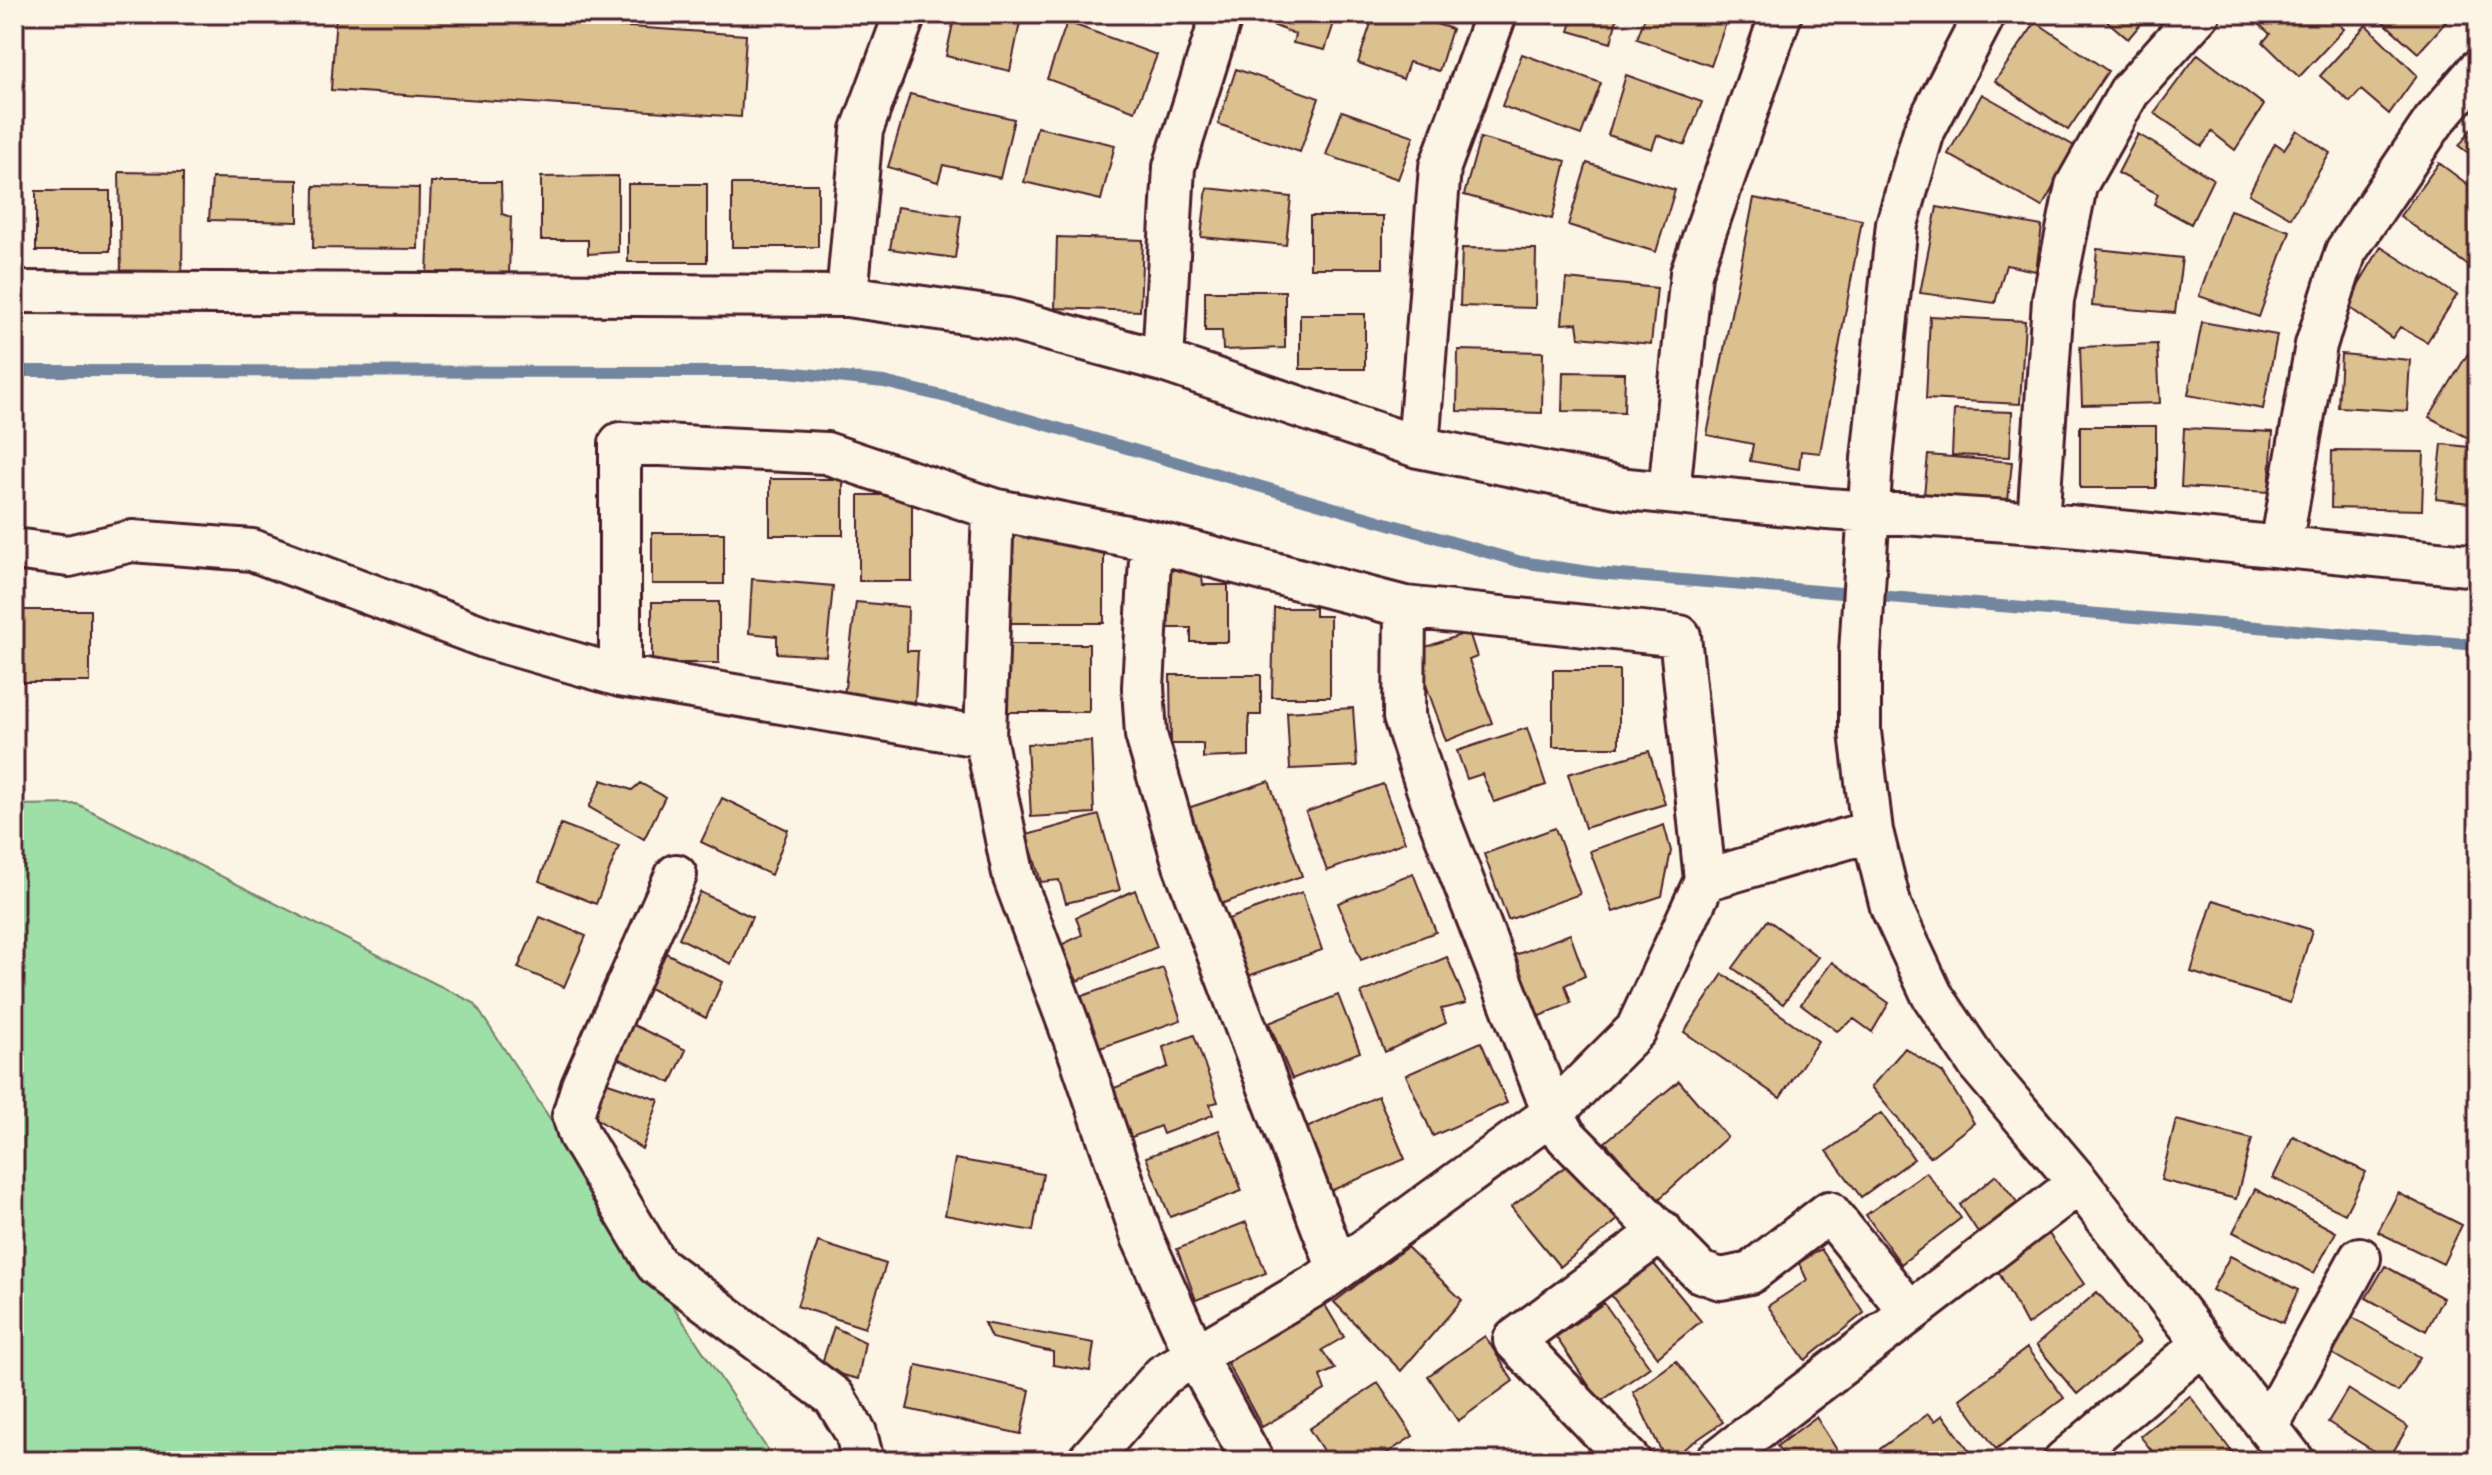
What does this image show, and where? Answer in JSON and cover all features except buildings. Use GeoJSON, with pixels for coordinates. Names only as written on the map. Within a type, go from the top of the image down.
{"type":"FeatureCollection","features":[{"type":"Feature","properties":{"kind":"street"},"geometry":{"type":"LineString","coordinates":[[847,296],[862,130],[905,14]]}},
{"type":"Feature","properties":{"kind":"street"},"geometry":{"type":"LineString","coordinates":[[1163,361],[1174,167],[1222,14]]}},
{"type":"Feature","properties":{"kind":"street"},"geometry":{"type":"LineString","coordinates":[[1418,447],[1440,167],[1496,14]]}},
{"type":"Feature","properties":{"kind":"street"},"geometry":{"type":"LineString","coordinates":[[1669,493],[1691,273],[1781,14]]}},
{"type":"Feature","properties":{"kind":"street"},"geometry":{"type":"LineString","coordinates":[[1985,14],[1924,131],[1897,224],[1872,459],[1860,653],[1860,732],[1872,831],[1891,907],[1932,995],[1979,1065],[2079,1183],[2294,1461]]}},
{"type":"Feature","properties":{"kind":"street"},"geometry":{"type":"LineString","coordinates":[[2038,523],[2053,300],[2076,186],[2129,92],[2199,14]]}},
{"type":"Feature","properties":{"kind":"street"},"geometry":{"type":"LineString","coordinates":[[2281,546],[2316,345],[2346,251],[2434,121],[2478,70]]}},
{"type":"Feature","properties":{"kind":"street"},"geometry":{"type":"LineString","coordinates":[[18,292],[847,296],[1007,319],[1163,361],[1418,447],[1627,489],[1669,493],[1869,529],[2038,523],[2478,566]]}},
{"type":"Feature","properties":{"kind":"street"},"geometry":{"type":"LineString","coordinates":[[620,676],[620,443],[826,453],[993,509],[1151,541],[1405,607],[1680,636],[1705,880],[1636,1030],[1553,1113],[1338,1269],[1163,1375],[1088,1461]]}},
{"type":"Feature","properties":{"kind":"street"},"geometry":{"type":"LineString","coordinates":[[993,509],[985,737],[1014,878],[1076,1044],[1142,1237],[1196,1357],[1253,1461]]}},
{"type":"Feature","properties":{"kind":"street"},"geometry":{"type":"LineString","coordinates":[[14,549],[69,556],[132,541],[252,550],[487,638],[620,676],[985,737]]}},
{"type":"Feature","properties":{"kind":"street"},"geometry":{"type":"LineString","coordinates":[[1151,541],[1143,687],[1146,735],[1184,865],[1338,1269]]}},
{"type":"Feature","properties":{"kind":"street"},"geometry":{"type":"LineString","coordinates":[[1405,607],[1404,717],[1427,788],[1553,1113],[1566,1136],[1700,1272],[1721,1279],[1750,1273],[1829,1212],[1910,1312]]}},
{"type":"Feature","properties":{"kind":"street"},"geometry":{"type":"LineString","coordinates":[[1705,880],[1872,831]]}},
{"type":"Feature","properties":{"kind":"street"},"geometry":{"type":"LineString","coordinates":[[676,875],[582,1086],[573,1115],[579,1135],[656,1264],[834,1397],[856,1433],[863,1461]]}},
{"type":"Feature","properties":{"kind":"street"},"geometry":{"type":"LineString","coordinates":[[1716,1461],[2079,1183]]}},
{"type":"Feature","properties":{"kind":"street"},"geometry":{"type":"LineString","coordinates":[[1630,1461],[1514,1340],[1662,1231]]}},
{"type":"Feature","properties":{"kind":"street"},"geometry":{"type":"LineString","coordinates":[[2268,1426],[2360,1258]]}},
{"type":"Feature","properties":{"kind":"street"},"geometry":{"type":"LineString","coordinates":[[2064,1461],[2204,1343]]}},
{"type":"Feature","properties":{"kind":"green space"},"geometry":{"type":"Polygon","coordinates":[[[77,804],[474,1003],[775,1461],[14,1461],[14,805],[77,804]]]}},
{"type":"Feature","properties":{"kind":"waterway"},"geometry":{"type":"LineString","coordinates":[[14,371],[787,372],[884,382],[971,403],[1521,562],[1596,573],[2478,645]]}}]}
